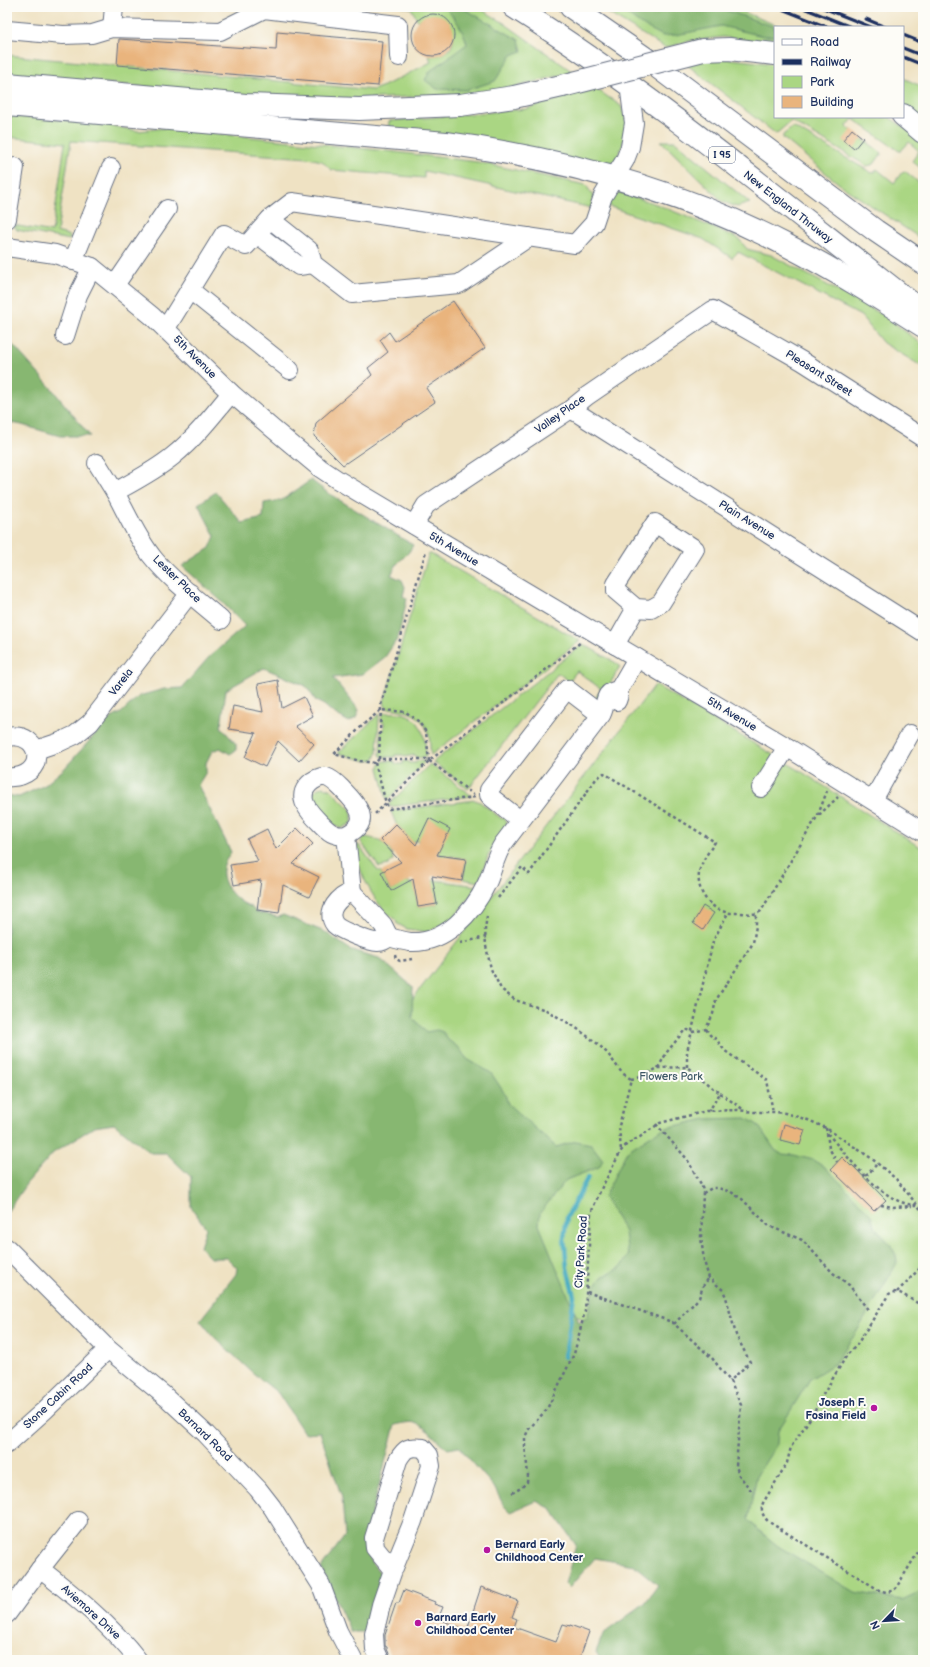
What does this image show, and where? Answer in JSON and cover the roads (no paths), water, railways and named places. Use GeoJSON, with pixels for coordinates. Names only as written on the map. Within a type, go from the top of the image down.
{"type":"FeatureCollection","features":[{"type":"Feature","properties":{"kind":"highway","name":"New England Thruway"},"geometry":{"type":"LineString","coordinates":[[514,7],[629,84],[923,312]]}},
{"type":"Feature","properties":{"kind":"highway"},"geometry":{"type":"LineString","coordinates":[[571,7],[648,60],[869,226],[923,263]]}},
{"type":"Feature","properties":{"kind":"highway"},"geometry":{"type":"LineString","coordinates":[[7,84],[239,104],[302,108],[359,109],[460,105],[514,98],[703,50],[729,49],[774,54]]}},
{"type":"Feature","properties":{"kind":"highway"},"geometry":{"type":"LineString","coordinates":[[7,105],[446,143],[487,148],[529,156],[615,177],[701,207],[781,242],[852,282],[923,326]]}},
{"type":"Feature","properties":{"kind":"highway"},"geometry":{"type":"LineString","coordinates":[[904,115],[923,132]]}},
{"type":"Feature","properties":{"kind":"street"},"geometry":{"type":"LineString","coordinates":[[112,28],[114,7]]}},
{"type":"Feature","properties":{"kind":"street"},"geometry":{"type":"LineString","coordinates":[[7,30],[63,35],[92,34],[112,28],[220,31],[264,9],[398,25],[399,57]]}},
{"type":"Feature","properties":{"kind":"street"},"geometry":{"type":"LineString","coordinates":[[166,328],[224,234],[246,246],[270,219],[292,202],[575,244],[594,223],[603,196],[625,160],[633,136],[634,123],[629,84]]}},
{"type":"Feature","properties":{"kind":"street"},"geometry":{"type":"LineString","coordinates":[[7,220],[15,167]]}},
{"type":"Feature","properties":{"kind":"street"},"geometry":{"type":"LineString","coordinates":[[73,261],[111,168]]}},
{"type":"Feature","properties":{"kind":"street"},"geometry":{"type":"LineString","coordinates":[[115,285],[167,209]]}},
{"type":"Feature","properties":{"kind":"street"},"geometry":{"type":"LineString","coordinates":[[270,219],[309,250],[313,264],[352,294],[459,284],[529,237]]}},
{"type":"Feature","properties":{"kind":"street"},"geometry":{"type":"LineString","coordinates":[[257,234],[299,266],[313,264]]}},
{"type":"Feature","properties":{"kind":"street","name":"5th Avenue"},"geometry":{"type":"LineString","coordinates":[[7,247],[55,254],[92,267],[166,328],[232,393],[320,468],[358,493],[787,747],[923,832]]}},
{"type":"Feature","properties":{"kind":"street"},"geometry":{"type":"LineString","coordinates":[[65,336],[78,295],[92,267]]}},
{"type":"Feature","properties":{"kind":"street"},"geometry":{"type":"LineString","coordinates":[[190,290],[290,370]]}},
{"type":"Feature","properties":{"kind":"street","name":"Valley Place"},"geometry":{"type":"LineString","coordinates":[[414,525],[426,505],[570,409],[586,396],[713,310]]}},
{"type":"Feature","properties":{"kind":"street","name":"Pleasant Street"},"geometry":{"type":"LineString","coordinates":[[713,310],[802,361],[923,438]]}},
{"type":"Feature","properties":{"kind":"street"},"geometry":{"type":"LineString","coordinates":[[115,492],[134,482],[173,456],[195,436],[232,393]]}},
{"type":"Feature","properties":{"kind":"street","name":"Plain Avenue"},"geometry":{"type":"LineString","coordinates":[[570,409],[923,632]]}},
{"type":"Feature","properties":{"kind":"street","name":"Lester Place"},"geometry":{"type":"LineString","coordinates":[[97,464],[115,492],[147,550],[170,576],[221,620]]}},
{"type":"Feature","properties":{"kind":"street"},"geometry":{"type":"LineString","coordinates":[[655,523],[695,549],[661,603],[651,609],[636,608],[616,591],[616,584],[655,523]]}},
{"type":"Feature","properties":{"kind":"street","name":"Varela"},"geometry":{"type":"LineString","coordinates":[[36,750],[75,735],[90,723],[190,594]]}},
{"type":"Feature","properties":{"kind":"street"},"geometry":{"type":"LineString","coordinates":[[615,645],[636,608]]}},
{"type":"Feature","properties":{"kind":"street"},"geometry":{"type":"LineString","coordinates":[[352,892],[343,896],[336,902],[332,910],[332,918],[336,926],[372,942],[381,942],[389,937],[410,942],[432,938],[451,929],[469,912],[484,888],[496,856],[520,820],[603,713],[604,702],[610,693],[613,691],[618,691],[637,658]]}},
{"type":"Feature","properties":{"kind":"street"},"geometry":{"type":"LineString","coordinates":[[520,820],[492,798],[489,795],[489,790],[568,689],[603,713]]}},
{"type":"Feature","properties":{"kind":"street"},"geometry":{"type":"LineString","coordinates":[[873,800],[910,734]]}},
{"type":"Feature","properties":{"kind":"street"},"geometry":{"type":"LineString","coordinates":[[7,737],[15,736],[23,738],[31,743],[36,750],[37,758],[32,769],[20,776],[7,777]]}},
{"type":"Feature","properties":{"kind":"street"},"geometry":{"type":"LineString","coordinates":[[761,788],[787,747]]}},
{"type":"Feature","properties":{"kind":"street"},"geometry":{"type":"LineString","coordinates":[[346,835],[352,892],[383,925],[389,937]]}},
{"type":"Feature","properties":{"kind":"street","name":"Barnard Road"},"geometry":{"type":"LineString","coordinates":[[7,1248],[108,1349],[166,1397],[206,1434],[258,1490],[272,1507],[321,1585],[338,1631],[353,1660]]}},
{"type":"Feature","properties":{"kind":"street","name":"Stone Cabin Road"},"geometry":{"type":"LineString","coordinates":[[7,1444],[45,1410],[108,1349]]}},
{"type":"Feature","properties":{"kind":"street"},"geometry":{"type":"LineString","coordinates":[[380,1660],[375,1649],[374,1634],[381,1605],[393,1570],[413,1521],[431,1466],[429,1455],[423,1448],[413,1447],[403,1452],[398,1460],[374,1538],[375,1548],[393,1570]]}},
{"type":"Feature","properties":{"kind":"street"},"geometry":{"type":"LineString","coordinates":[[7,1614],[78,1521]]}},
{"type":"Feature","properties":{"kind":"street","name":"Aviemore Drive"},"geometry":{"type":"LineString","coordinates":[[40,1569],[71,1593],[125,1643],[138,1660]]}},
{"type":"Feature","properties":{"kind":"waterway"},"geometry":{"type":"LineString","coordinates":[[565,1357],[574,1296],[567,1268],[564,1237],[567,1217],[588,1177]]}},
{"type":"Feature","properties":{"kind":"railway"},"geometry":{"type":"LineString","coordinates":[[777,7],[824,26]]}},
{"type":"Feature","properties":{"kind":"railway"},"geometry":{"type":"LineString","coordinates":[[801,7],[848,26]]}},
{"type":"Feature","properties":{"kind":"railway"},"geometry":{"type":"LineString","coordinates":[[821,7],[868,26]]}},
{"type":"Feature","properties":{"kind":"railway"},"geometry":{"type":"LineString","coordinates":[[866,19],[883,26]]}},
{"type":"Feature","properties":{"kind":"railway"},"geometry":{"type":"LineString","coordinates":[[904,35],[923,43]]}},
{"type":"Feature","properties":{"kind":"railway"},"geometry":{"type":"LineString","coordinates":[[904,48],[923,56]]}},
{"type":"Feature","properties":{"kind":"railway"},"geometry":{"type":"LineString","coordinates":[[904,57],[923,65]]}},
{"type":"Feature","properties":{"kind":"place","name":"Joseph F. Fosina Field"},"geometry":{"type":"Point","coordinates":[874,1408]}},
{"type":"Feature","properties":{"kind":"place","name":"Bernard Early Childhood Center"},"geometry":{"type":"Point","coordinates":[487,1550]}},
{"type":"Feature","properties":{"kind":"place","name":"Barnard Early Childhood Center"},"geometry":{"type":"Point","coordinates":[418,1623]}},
{"type":"Feature","properties":{"kind":"park label","name":"Flowers Park"},"geometry":{"type":"Point","coordinates":[671,1076]}}]}
